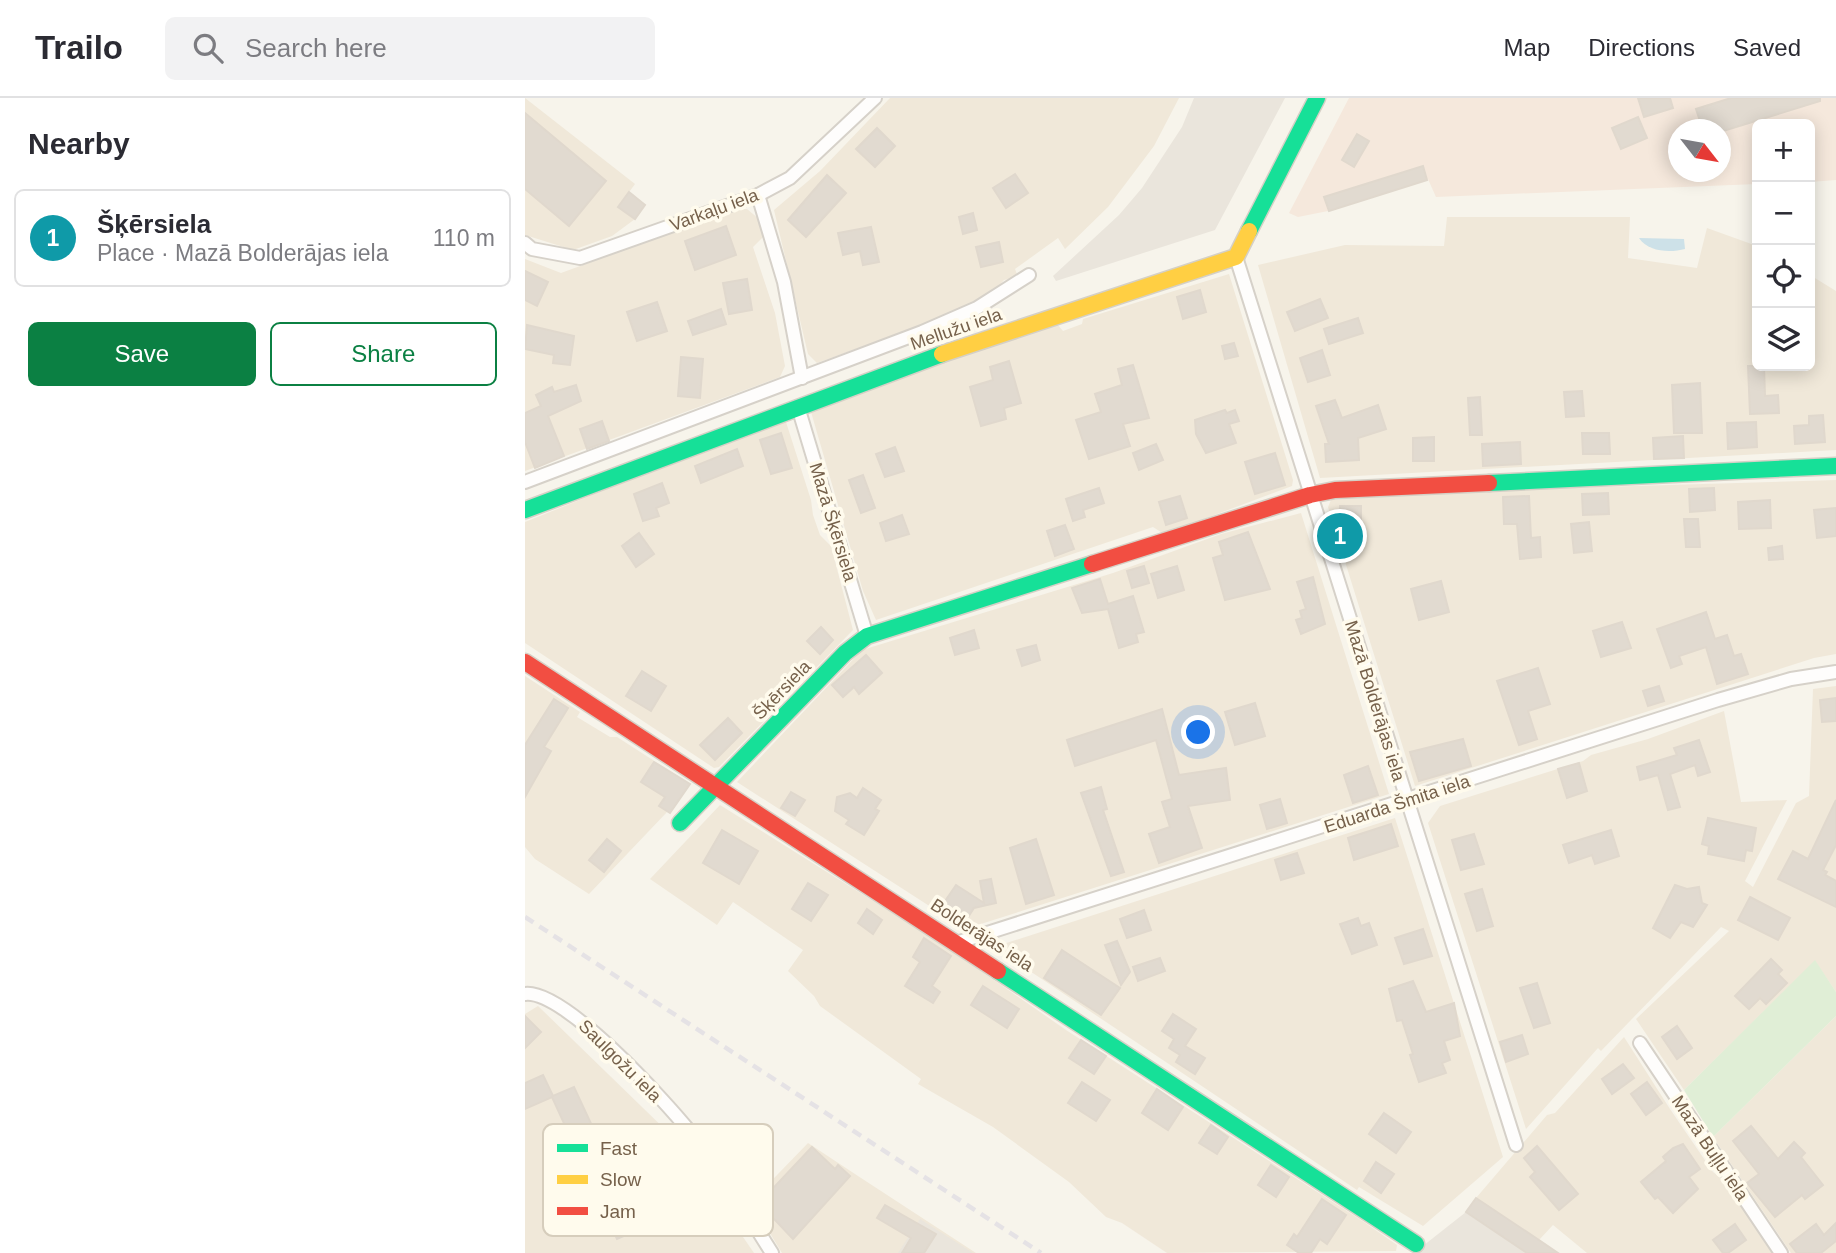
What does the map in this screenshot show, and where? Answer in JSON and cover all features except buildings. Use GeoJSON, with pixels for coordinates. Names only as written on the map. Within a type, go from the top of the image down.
{"type":"FeatureCollection","features":[{"type":"Feature","properties":{"kind":"street","name":"Varkaļu iela"},"geometry":{"type":"LineString","coordinates":[[525,243],[557,255],[580,258],[758,195],[790,178],[875,98]]}},
{"type":"Feature","properties":{"kind":"street"},"geometry":{"type":"LineString","coordinates":[[1236,257],[1317,98]]}},
{"type":"Feature","properties":{"kind":"street"},"geometry":{"type":"LineString","coordinates":[[758,195],[784,282],[803,378]]}},
{"type":"Feature","properties":{"kind":"street","name":"Mellužu iela"},"geometry":{"type":"LineString","coordinates":[[525,510],[981,340],[1236,257]]}},
{"type":"Feature","properties":{"kind":"street","name":"Mazā Bolderājas iela"},"geometry":{"type":"LineString","coordinates":[[1236,257],[1515,1145]]}},
{"type":"Feature","properties":{"kind":"street","name":"Mellužu iela"},"geometry":{"type":"LineString","coordinates":[[525,482],[803,378],[977,308],[1029,275]]}},
{"type":"Feature","properties":{"kind":"street","name":"Mazā Šķērsiela"},"geometry":{"type":"LineString","coordinates":[[798,407],[867,636]]}},
{"type":"Feature","properties":{"kind":"street","name":"Šķērsiela"},"geometry":{"type":"LineString","coordinates":[[680,823],[845,653],[867,636],[1311,495],[1335,490],[1836,466]]}},
{"type":"Feature","properties":{"kind":"street","name":"Bolderājas iela"},"geometry":{"type":"LineString","coordinates":[[525,662],[959,942],[1416,1244]]}},
{"type":"Feature","properties":{"kind":"street","name":"Eduarda Šmita iela"},"geometry":{"type":"LineString","coordinates":[[959,942],[1718,700],[1791,679],[1836,672]]}},
{"type":"Feature","properties":{"kind":"street","name":"Saulgožu iela"},"geometry":{"type":"LineString","coordinates":[[525,995],[534,993],[557,1002],[617,1054],[682,1124]]}},
{"type":"Feature","properties":{"kind":"street","name":"Mazā Buļļu iela"},"geometry":{"type":"LineString","coordinates":[[1640,1043],[1781,1253]]}},
{"type":"Feature","properties":{"kind":"street","name":"Saulgožu iela"},"geometry":{"type":"LineString","coordinates":[[761,1236],[772,1253]]}},
{"type":"Feature","properties":{"kind":"shaded area"},"geometry":{"type":"Polygon","coordinates":[[[525,98],[635,184],[618,207],[635,219],[612,236],[573,250],[525,235],[525,98]]]}},
{"type":"Feature","properties":{"kind":"shaded area"},"geometry":{"type":"Polygon","coordinates":[[[890,98],[1179,98],[1154,146],[1108,207],[1065,249],[1058,238],[1015,269],[1018,277],[1004,280],[992,294],[930,322],[817,363],[808,354],[774,210],[820,171],[890,98]]]}},
{"type":"Feature","properties":{"kind":"shaded area"},"geometry":{"type":"Polygon","coordinates":[[[1194,98],[1285,98],[1215,230],[1056,281],[1053,276],[1119,215],[1142,188],[1182,127],[1194,98]]]}},
{"type":"Feature","properties":{"kind":"shaded area"},"geometry":{"type":"Polygon","coordinates":[[[1349,98],[1836,98],[1836,180],[1815,182],[1815,119],[1752,119],[1752,184],[1436,197],[1428,179],[1328,211],[1298,217],[1289,213],[1349,98]]]}},
{"type":"Feature","properties":{"kind":"shaded area"},"geometry":{"type":"Polygon","coordinates":[[[736,209],[747,209],[759,219],[763,237],[753,247],[775,313],[785,366],[780,377],[525,471],[525,259],[561,273],[736,209]]]}},
{"type":"Feature","properties":{"kind":"shaded area"},"geometry":{"type":"Polygon","coordinates":[[[1447,217],[1630,217],[1628,258],[1697,268],[1707,228],[1752,244],[1752,371],[1815,371],[1815,278],[1836,291],[1836,450],[1320,478],[1258,265],[1345,245],[1444,246],[1447,217]]]}},
{"type":"Feature","properties":{"kind":"shaded area"},"geometry":{"type":"Polygon","coordinates":[[[1639,238],[1684,239],[1685,249],[1654,249],[1639,238]]]}},
{"type":"Feature","properties":{"kind":"shaded area"},"geometry":{"type":"Polygon","coordinates":[[[1229,274],[1293,480],[1292,486],[1164,534],[1153,527],[876,620],[863,591],[811,412],[840,402],[858,391],[1057,324],[1063,331],[1082,324],[1083,319],[1229,274]]]}},
{"type":"Feature","properties":{"kind":"shaded area"},"geometry":{"type":"Polygon","coordinates":[[[786,422],[820,535],[831,546],[853,630],[719,767],[714,768],[525,643],[525,522],[684,458],[786,422]]]}},
{"type":"Feature","properties":{"kind":"shaded area"},"geometry":{"type":"Polygon","coordinates":[[[1836,480],[1836,654],[1814,658],[1415,786],[1328,507],[1331,500],[1495,490],[1836,480]]]}},
{"type":"Feature","properties":{"kind":"shaded area"},"geometry":{"type":"Polygon","coordinates":[[[1301,513],[1389,794],[965,929],[737,782],[862,650],[1113,573],[1221,534],[1301,513]]]}},
{"type":"Feature","properties":{"kind":"shaded area"},"geometry":{"type":"Polygon","coordinates":[[[525,676],[580,712],[577,717],[610,737],[617,737],[690,784],[670,813],[667,812],[589,894],[535,859],[525,847],[525,676]]]}},
{"type":"Feature","properties":{"kind":"shaded area"},"geometry":{"type":"Polygon","coordinates":[[[1836,686],[1836,992],[1815,961],[1684,1090],[1636,1019],[1729,931],[1721,927],[1601,1051],[1598,1048],[1526,1129],[1428,823],[1440,806],[1583,761],[1591,755],[1648,739],[1724,711],[1741,802],[1787,800],[1745,881],[1753,887],[1796,803],[1809,796],[1813,689],[1836,686]]]}},
{"type":"Feature","properties":{"kind":"shaded area"},"geometry":{"type":"Polygon","coordinates":[[[720,805],[948,948],[1066,1030],[1364,1222],[1397,1245],[1396,1251],[1167,1253],[1122,1223],[1106,1217],[1069,1182],[993,1127],[918,1084],[921,1079],[820,1006],[814,996],[788,971],[803,950],[733,902],[717,925],[650,879],[720,805]]]}},
{"type":"Feature","properties":{"kind":"shaded area"},"geometry":{"type":"Polygon","coordinates":[[[1395,818],[1503,1157],[1423,1226],[1359,1187],[1357,1190],[994,947],[1395,818]]]}},
{"type":"Feature","properties":{"kind":"shaded area"},"geometry":{"type":"Polygon","coordinates":[[[538,1006],[659,1124],[543,1124],[543,1236],[742,1236],[754,1253],[525,1253],[525,1014],[538,1006]]]}},
{"type":"Feature","properties":{"kind":"shaded area"},"geometry":{"type":"Polygon","coordinates":[[[1836,1016],[1836,1253],[1791,1253],[1713,1137],[1836,1016]]]}},
{"type":"Feature","properties":{"kind":"shaded area"},"geometry":{"type":"Polygon","coordinates":[[[1624,1037],[1713,1172],[1724,1181],[1773,1253],[1587,1253],[1553,1225],[1539,1240],[1476,1198],[1547,1115],[1555,1113],[1624,1037]]]}},
{"type":"Feature","properties":{"kind":"shaded area"},"geometry":{"type":"Polygon","coordinates":[[[808,1143],[976,1253],[782,1253],[772,1236],[773,1179],[808,1143]]]}},
{"type":"Feature","properties":{"kind":"shaded area"},"geometry":{"type":"Polygon","coordinates":[[[1476,1198],[1558,1253],[1414,1253],[1466,1212],[1476,1198]]]}},
{"type":"Feature","properties":{"kind":"shaded area"},"geometry":{"type":"Polygon","coordinates":[[[920,1219],[973,1253],[898,1253],[920,1219]]]}},
{"type":"Feature","properties":{"kind":"green space"},"geometry":{"type":"Polygon","coordinates":[[[1815,960],[1836,992],[1836,1016],[1713,1137],[1684,1090],[1815,960]]]}},
{"type":"Feature","properties":{"kind":"railway"},"geometry":{"type":"LineString","coordinates":[[525,917],[1041,1253]]}},
{"type":"Feature","properties":{"kind":"traffic: fast"},"geometry":{"type":"LineString","coordinates":[[1249,231],[1317,98]]}},
{"type":"Feature","properties":{"kind":"traffic: fast"},"geometry":{"type":"LineString","coordinates":[[525,510],[942,354]]}},
{"type":"Feature","properties":{"kind":"traffic: fast"},"geometry":{"type":"LineString","coordinates":[[1489,483],[1836,466]]}},
{"type":"Feature","properties":{"kind":"traffic: fast"},"geometry":{"type":"LineString","coordinates":[[680,823],[845,653],[867,636],[1092,564]]}},
{"type":"Feature","properties":{"kind":"traffic: fast"},"geometry":{"type":"LineString","coordinates":[[998,971],[1416,1244]]}},
{"type":"Feature","properties":{"kind":"traffic: slow"},"geometry":{"type":"LineString","coordinates":[[942,354],[1236,257],[1249,231]]}},
{"type":"Feature","properties":{"kind":"traffic: jam"},"geometry":{"type":"LineString","coordinates":[[1092,564],[1310,495],[1335,490],[1489,483]]}},
{"type":"Feature","properties":{"kind":"traffic: jam"},"geometry":{"type":"LineString","coordinates":[[525,662],[998,971]]}},
{"type":"Feature","properties":{"kind":"place","name":"Šķērsiela"},"geometry":{"type":"Point","coordinates":[1340,536]}}]}
